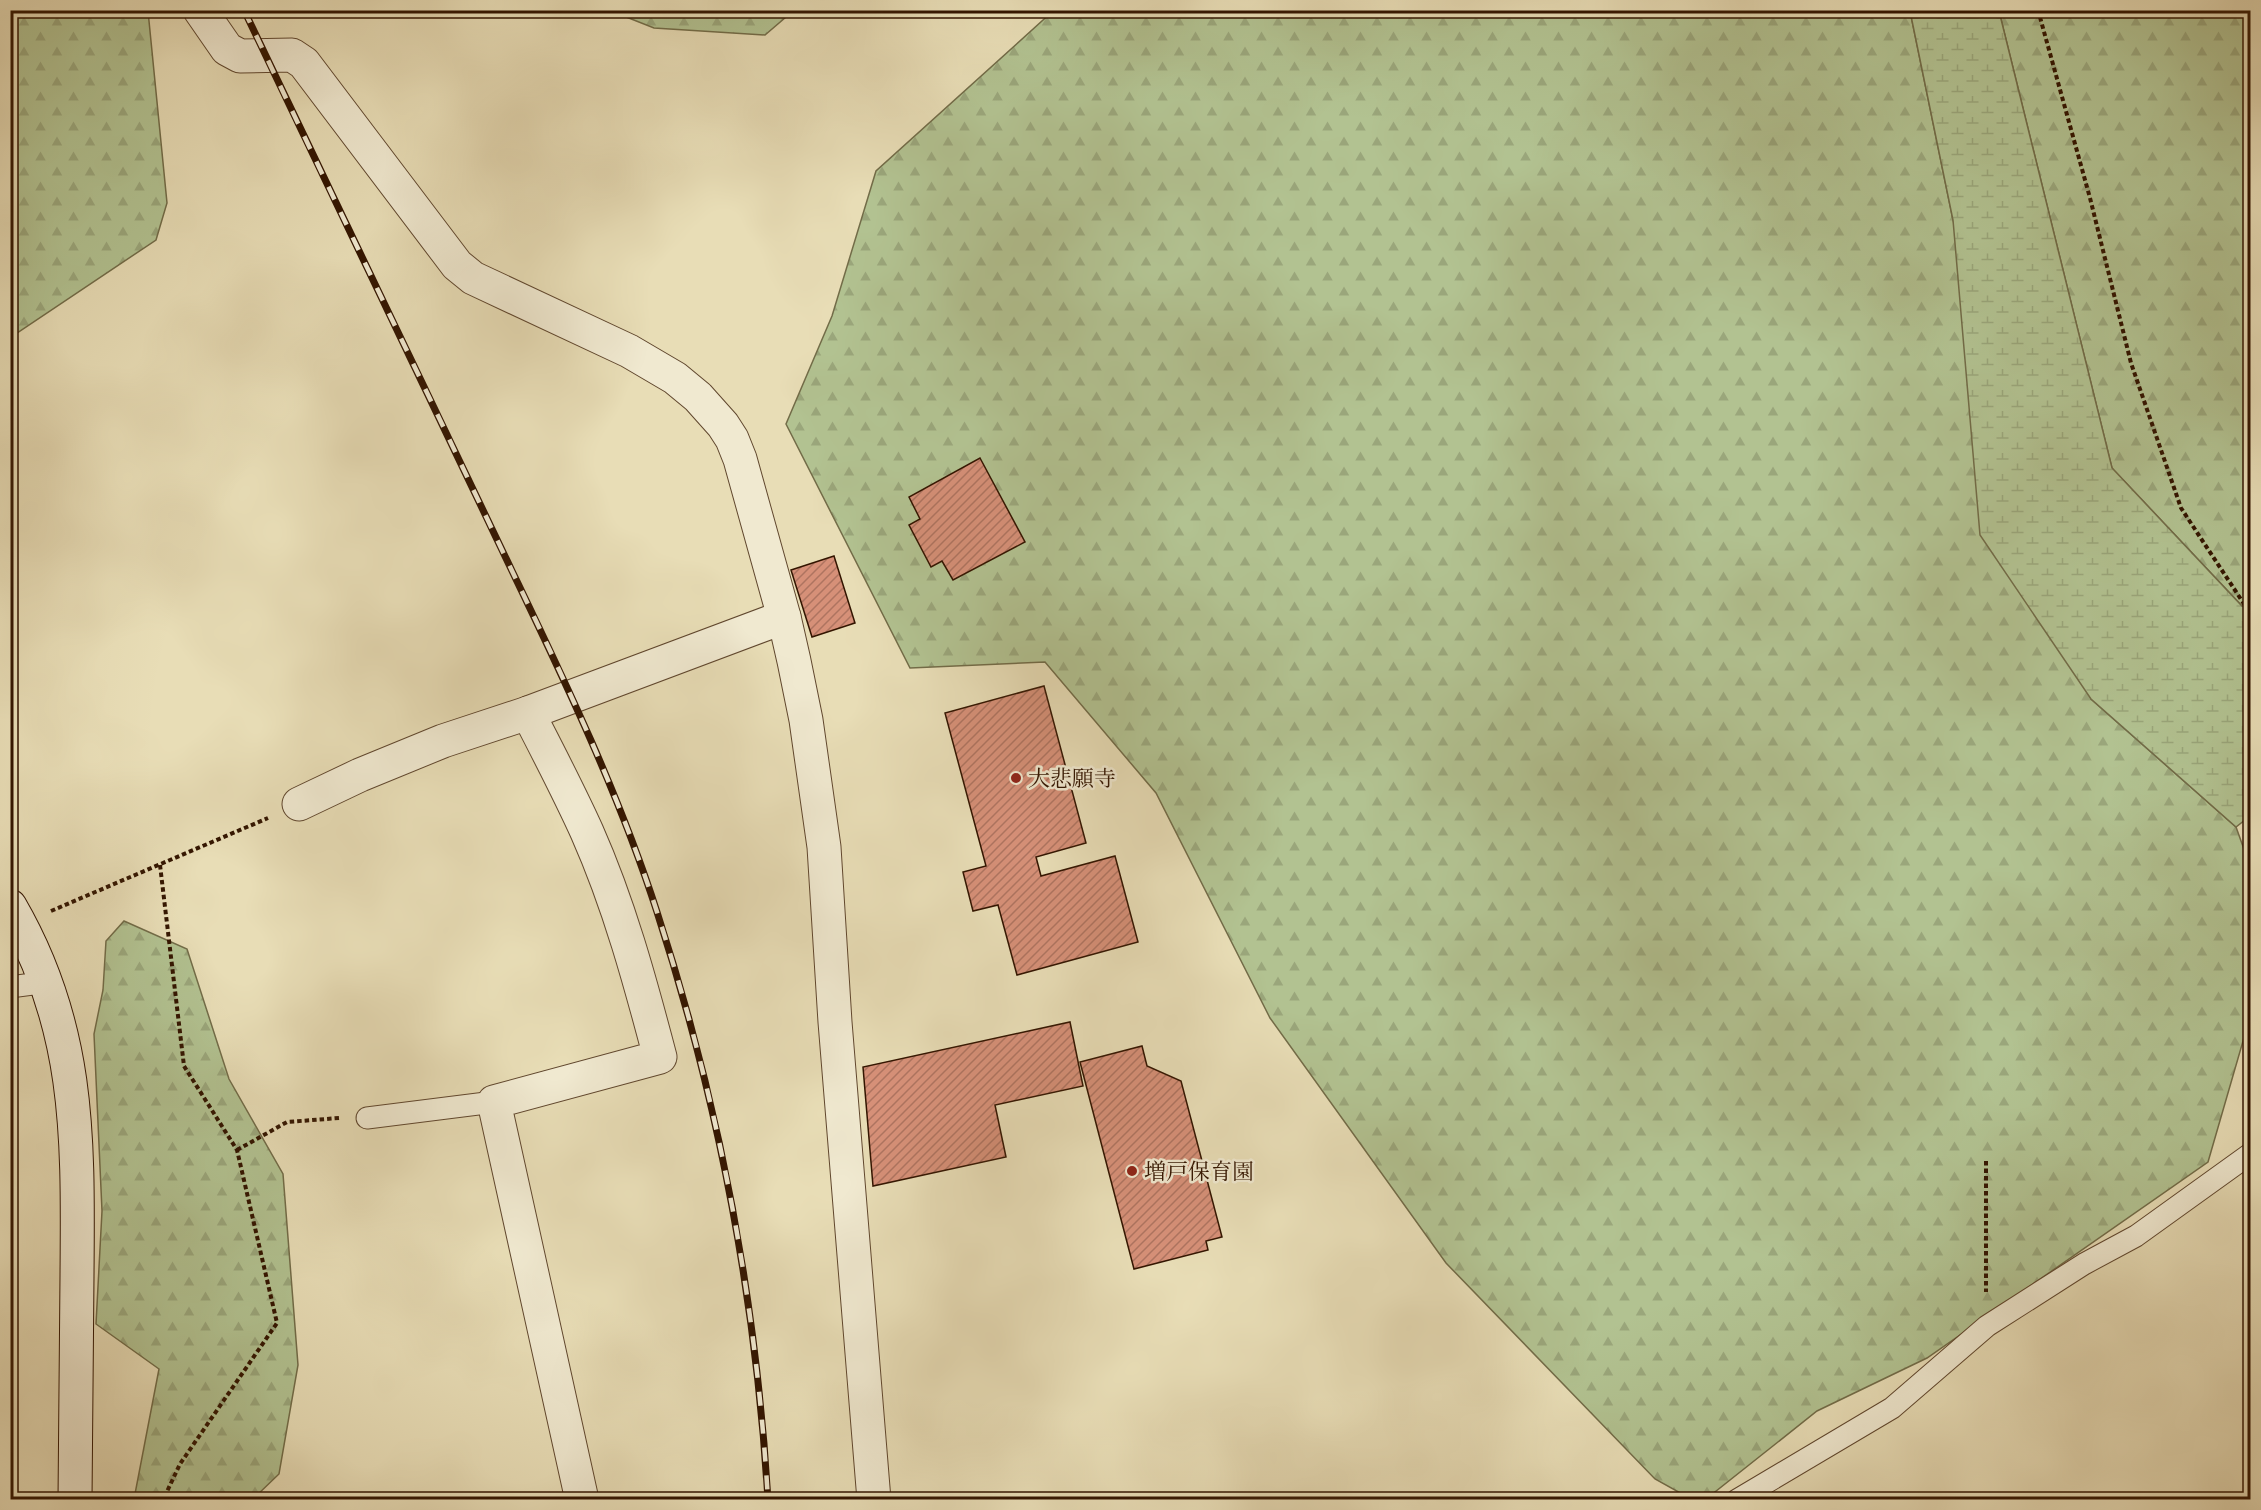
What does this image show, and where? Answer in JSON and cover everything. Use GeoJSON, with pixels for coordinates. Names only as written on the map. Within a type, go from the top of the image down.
{"type":"FeatureCollection","features":[{"type":"Feature","properties":{"kind":"street"},"geometry":{"type":"LineString","coordinates":[[201,10],[227,49],[240,56],[292,55],[304,63],[443,248],[457,265],[473,278],[646,360],[675,378],[710,409],[732,439],[784,617],[806,720],[824,847],[835,1022],[874,1500]]}},
{"type":"Feature","properties":{"kind":"street"},"geometry":{"type":"LineString","coordinates":[[298,804],[442,741],[528,713],[784,617]]}},
{"type":"Feature","properties":{"kind":"street"},"geometry":{"type":"LineString","coordinates":[[528,713],[586,831],[615,903],[643,990],[660,1057],[494,1102],[582,1500]]}},
{"type":"Feature","properties":{"kind":"street"},"geometry":{"type":"LineString","coordinates":[[16,914],[48,982],[66,1052],[75,1126],[77,1200],[75,1500]]}},
{"type":"Feature","properties":{"kind":"lane"},"geometry":{"type":"LineString","coordinates":[[10,987],[48,982]]}},
{"type":"Feature","properties":{"kind":"lane"},"geometry":{"type":"LineString","coordinates":[[367,1118],[494,1102]]}},
{"type":"Feature","properties":{"kind":"lane"},"geometry":{"type":"LineString","coordinates":[[1737,1500],[1893,1408],[1987,1326],[2084,1264],[2136,1236],[2242,1162],[2250,1154]]}},
{"type":"Feature","properties":{"kind":"path"},"geometry":{"type":"LineString","coordinates":[[2038,10],[2090,198],[2131,363],[2181,508],[2246,607],[2250,609]]}},
{"type":"Feature","properties":{"kind":"path"},"geometry":{"type":"LineString","coordinates":[[16,914],[160,865],[298,804]]}},
{"type":"Feature","properties":{"kind":"path"},"geometry":{"type":"LineString","coordinates":[[160,865],[184,1066],[237,1150],[277,1323],[180,1464],[164,1500]]}},
{"type":"Feature","properties":{"kind":"path"},"geometry":{"type":"LineString","coordinates":[[237,1150],[287,1122],[346,1117],[367,1118]]}},
{"type":"Feature","properties":{"kind":"path"},"geometry":{"type":"LineString","coordinates":[[1986,1161],[1987,1326]]}},
{"type":"Feature","properties":{"kind":"green space"},"geometry":{"type":"Polygon","coordinates":[[[11,10],[148,11],[167,203],[156,240],[11,337],[11,10]]]}},
{"type":"Feature","properties":{"kind":"green space"},"geometry":{"type":"Polygon","coordinates":[[[611,11],[793,11],[765,35],[654,28],[611,11]]]}},
{"type":"Feature","properties":{"kind":"green space"},"geometry":{"type":"Polygon","coordinates":[[[1053,11],[1910,11],[1953,220],[2091,699],[2236,827],[2250,866],[2250,1017],[2208,1162],[1927,1358],[1817,1411],[1706,1499],[1691,1499],[1655,1479],[1446,1263],[1270,1018],[1156,793],[1045,662],[910,668],[786,424],[832,316],[876,171],[1053,11]]]}},
{"type":"Feature","properties":{"kind":"green space"},"geometry":{"type":"Polygon","coordinates":[[[1910,11],[1999,11],[2112,468],[2242,606],[2250,609],[2250,816],[2236,827],[2091,699],[1980,535],[1953,220],[1910,11]]]}},
{"type":"Feature","properties":{"kind":"green space"},"geometry":{"type":"Polygon","coordinates":[[[1999,11],[2250,11],[2250,609],[2242,606],[2112,468],[1999,11]]]}},
{"type":"Feature","properties":{"kind":"green space"},"geometry":{"type":"Polygon","coordinates":[[[124,921],[187,949],[229,1079],[283,1174],[298,1365],[279,1474],[253,1499],[134,1499],[159,1369],[96,1324],[102,1211],[94,1034],[103,990],[106,941],[124,921]]]}},
{"type":"Feature","properties":{"kind":"building"},"geometry":{"type":"Polygon","coordinates":[[[980,458],[1025,542],[953,580],[942,561],[931,567],[909,525],[920,519],[909,497],[980,458]]]}},
{"type":"Feature","properties":{"kind":"building"},"geometry":{"type":"Polygon","coordinates":[[[834,556],[855,623],[812,637],[791,570],[834,556]]]}},
{"type":"Feature","properties":{"kind":"building","name":"大悲願寺"},"geometry":{"type":"Polygon","coordinates":[[[1044,686],[1086,843],[1036,857],[1041,876],[1115,856],[1138,942],[1017,975],[998,905],[973,911],[963,872],[986,866],[945,713],[1044,686]]]}},
{"type":"Feature","properties":{"kind":"building"},"geometry":{"type":"Polygon","coordinates":[[[1070,1022],[1083,1086],[995,1105],[1006,1157],[873,1186],[863,1067],[1070,1022]]]}},
{"type":"Feature","properties":{"kind":"building"},"geometry":{"type":"Polygon","coordinates":[[[1142,1046],[1147,1066],[1181,1081],[1222,1237],[1206,1241],[1208,1250],[1134,1269],[1080,1062],[1142,1046]]]}},
{"type":"Feature","properties":{"kind":"waterway"},"geometry":{"type":"LineString","coordinates":[[2245,1500],[2250,1497]]}},
{"type":"Feature","properties":{"kind":"railway"},"geometry":{"type":"LineString","coordinates":[[244,10],[553,657],[620,809],[639,860],[657,912],[699,1056],[731,1202],[754,1350],[768,1500]]}},
{"type":"Feature","properties":{"kind":"place","name":"大悲願寺"},"geometry":{"type":"Point","coordinates":[1016,778]}},
{"type":"Feature","properties":{"kind":"place","name":"増戸保育園"},"geometry":{"type":"Point","coordinates":[1132,1171]}}]}
